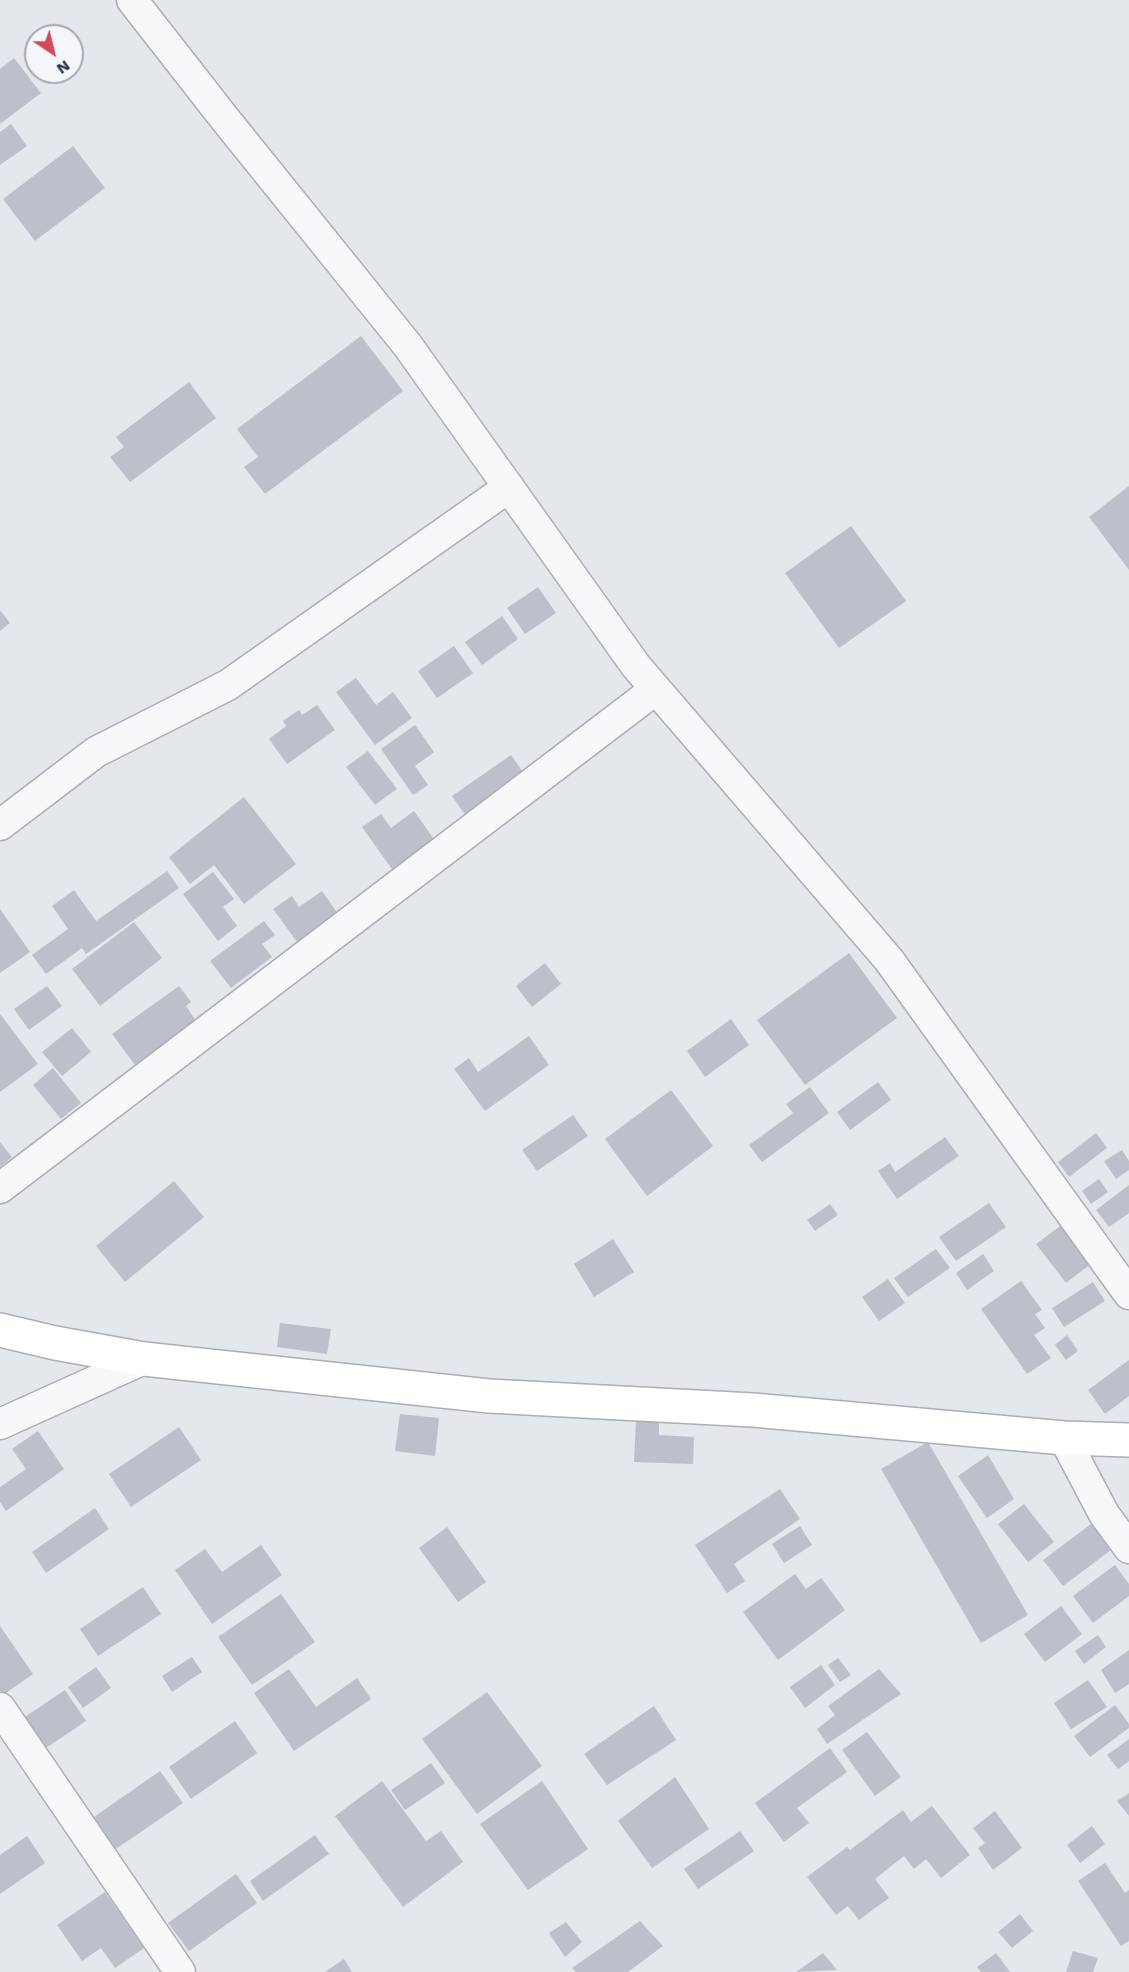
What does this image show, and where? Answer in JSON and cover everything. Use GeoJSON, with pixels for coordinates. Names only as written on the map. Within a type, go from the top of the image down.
{"type":"FeatureCollection","features":[{"type":"Feature","properties":{"kind":"street"},"geometry":{"type":"LineString","coordinates":[[132,0],[408,346],[636,666],[889,960],[1129,1294]]}},
{"type":"Feature","properties":{"kind":"street"},"geometry":{"type":"LineString","coordinates":[[0,825],[96,752],[228,685],[509,487]]}},
{"type":"Feature","properties":{"kind":"street"},"geometry":{"type":"LineString","coordinates":[[0,1188],[656,689]]}},
{"type":"Feature","properties":{"kind":"street"},"geometry":{"type":"LineString","coordinates":[[0,1330],[55,1343],[144,1359],[489,1396],[753,1410],[1064,1438],[1129,1440]]}},
{"type":"Feature","properties":{"kind":"street"},"geometry":{"type":"LineString","coordinates":[[0,1424],[144,1359]]}},
{"type":"Feature","properties":{"kind":"street"},"geometry":{"type":"LineString","coordinates":[[1064,1438],[1104,1515],[1129,1548]]}},
{"type":"Feature","properties":{"kind":"street"},"geometry":{"type":"LineString","coordinates":[[0,1708],[180,1972]]}},
{"type":"Feature","properties":{"kind":"building"},"geometry":{"type":"Polygon","coordinates":[[[14,58],[24,71],[24,84],[34,84],[41,93],[0,124],[0,69],[14,58]]]}},
{"type":"Feature","properties":{"kind":"building"},"geometry":{"type":"Polygon","coordinates":[[[11,124],[27,146],[0,165],[0,132],[11,124]]]}},
{"type":"Feature","properties":{"kind":"building"},"geometry":{"type":"Polygon","coordinates":[[[73,146],[105,188],[35,241],[3,199],[73,146]]]}},
{"type":"Feature","properties":{"kind":"building"},"geometry":{"type":"Polygon","coordinates":[[[361,336],[403,391],[265,494],[244,467],[258,457],[237,429],[361,336]]]}},
{"type":"Feature","properties":{"kind":"building"},"geometry":{"type":"Polygon","coordinates":[[[189,382],[216,418],[130,482],[110,457],[124,447],[116,437],[189,382]]]}},
{"type":"Feature","properties":{"kind":"building"},"geometry":{"type":"Polygon","coordinates":[[[1129,486],[1129,570],[1089,517],[1129,486]]]}},
{"type":"Feature","properties":{"kind":"building"},"geometry":{"type":"Polygon","coordinates":[[[851,526],[906,601],[839,648],[785,573],[851,526]]]}},
{"type":"Feature","properties":{"kind":"building"},"geometry":{"type":"Polygon","coordinates":[[[538,587],[556,613],[525,634],[507,608],[538,587]]]}},
{"type":"Feature","properties":{"kind":"building"},"geometry":{"type":"Polygon","coordinates":[[[0,610],[10,623],[0,631],[0,610]]]}},
{"type":"Feature","properties":{"kind":"building"},"geometry":{"type":"Polygon","coordinates":[[[502,616],[518,639],[482,665],[465,642],[502,616]]]}},
{"type":"Feature","properties":{"kind":"building"},"geometry":{"type":"Polygon","coordinates":[[[454,646],[473,673],[437,698],[418,671],[454,646]]]}},
{"type":"Feature","properties":{"kind":"building"},"geometry":{"type":"Polygon","coordinates":[[[356,678],[376,705],[393,692],[412,718],[375,745],[336,692],[356,678]]]}},
{"type":"Feature","properties":{"kind":"building"},"geometry":{"type":"Polygon","coordinates":[[[317,705],[335,730],[287,764],[269,739],[286,726],[283,721],[299,710],[302,715],[317,705]]]}},
{"type":"Feature","properties":{"kind":"building"},"geometry":{"type":"Polygon","coordinates":[[[415,725],[434,752],[415,766],[428,785],[413,795],[381,749],[415,725]]]}},
{"type":"Feature","properties":{"kind":"building"},"geometry":{"type":"Polygon","coordinates":[[[368,751],[397,789],[375,805],[346,767],[368,751]]]}},
{"type":"Feature","properties":{"kind":"building"},"geometry":{"type":"Polygon","coordinates":[[[511,755],[525,775],[466,816],[452,796],[511,755]]]}},
{"type":"Feature","properties":{"kind":"building"},"geometry":{"type":"Polygon","coordinates":[[[244,797],[296,864],[244,904],[214,865],[190,884],[169,857],[244,797]]]}},
{"type":"Feature","properties":{"kind":"building"},"geometry":{"type":"Polygon","coordinates":[[[414,811],[436,842],[394,872],[362,827],[381,814],[391,828],[414,811]]]}},
{"type":"Feature","properties":{"kind":"building"},"geometry":{"type":"Polygon","coordinates":[[[167,871],[179,888],[86,954],[82,948],[46,974],[32,955],[68,929],[52,906],[74,890],[96,921],[167,871]]]}},
{"type":"Feature","properties":{"kind":"building"},"geometry":{"type":"Polygon","coordinates":[[[213,872],[234,899],[223,907],[237,926],[218,941],[183,894],[213,872]]]}},
{"type":"Feature","properties":{"kind":"building"},"geometry":{"type":"Polygon","coordinates":[[[322,891],[343,921],[303,950],[273,909],[292,896],[299,907],[322,891]]]}},
{"type":"Feature","properties":{"kind":"building"},"geometry":{"type":"Polygon","coordinates":[[[0,909],[30,952],[0,973],[0,909]]]}},
{"type":"Feature","properties":{"kind":"building"},"geometry":{"type":"Polygon","coordinates":[[[264,921],[275,935],[262,944],[272,957],[231,988],[210,961],[264,921]]]}},
{"type":"Feature","properties":{"kind":"building"},"geometry":{"type":"Polygon","coordinates":[[[134,922],[162,958],[100,1006],[72,969],[134,922]]]}},
{"type":"Feature","properties":{"kind":"building"},"geometry":{"type":"Polygon","coordinates":[[[849,953],[897,1018],[805,1085],[757,1020],[849,953]]]}},
{"type":"Feature","properties":{"kind":"building"},"geometry":{"type":"Polygon","coordinates":[[[545,963],[561,984],[532,1007],[516,986],[545,963]]]}},
{"type":"Feature","properties":{"kind":"building"},"geometry":{"type":"Polygon","coordinates":[[[47,986],[62,1006],[29,1030],[14,1009],[47,986]]]}},
{"type":"Feature","properties":{"kind":"building"},"geometry":{"type":"Polygon","coordinates":[[[179,986],[191,1002],[186,1006],[196,1021],[135,1065],[112,1034],[179,986]]]}},
{"type":"Feature","properties":{"kind":"building"},"geometry":{"type":"Polygon","coordinates":[[[0,1014],[38,1064],[0,1092],[0,1014]]]}},
{"type":"Feature","properties":{"kind":"building"},"geometry":{"type":"Polygon","coordinates":[[[731,1019],[749,1045],[705,1077],[687,1051],[731,1019]]]}},
{"type":"Feature","properties":{"kind":"building"},"geometry":{"type":"Polygon","coordinates":[[[72,1028],[91,1052],[62,1076],[42,1052],[72,1028]]]}},
{"type":"Feature","properties":{"kind":"building"},"geometry":{"type":"Polygon","coordinates":[[[529,1036],[549,1065],[485,1111],[454,1069],[469,1058],[478,1072],[529,1036]]]}},
{"type":"Feature","properties":{"kind":"building"},"geometry":{"type":"Polygon","coordinates":[[[53,1068],[81,1103],[61,1119],[33,1085],[53,1068]]]}},
{"type":"Feature","properties":{"kind":"building"},"geometry":{"type":"Polygon","coordinates":[[[878,1082],[891,1100],[850,1130],[837,1112],[878,1082]]]}},
{"type":"Feature","properties":{"kind":"building"},"geometry":{"type":"Polygon","coordinates":[[[810,1087],[829,1113],[762,1162],[749,1145],[793,1113],[786,1104],[810,1087]]]}},
{"type":"Feature","properties":{"kind":"building"},"geometry":{"type":"Polygon","coordinates":[[[671,1090],[713,1146],[647,1196],[605,1139],[671,1090]]]}},
{"type":"Feature","properties":{"kind":"building"},"geometry":{"type":"Polygon","coordinates":[[[573,1115],[588,1136],[537,1171],[522,1150],[573,1115]]]}},
{"type":"Feature","properties":{"kind":"building"},"geometry":{"type":"Polygon","coordinates":[[[1096,1133],[1107,1148],[1069,1177],[1058,1162],[1096,1133]]]}},
{"type":"Feature","properties":{"kind":"building"},"geometry":{"type":"Polygon","coordinates":[[[945,1137],[959,1156],[897,1199],[878,1171],[890,1163],[895,1172],[945,1137]]]}},
{"type":"Feature","properties":{"kind":"building"},"geometry":{"type":"Polygon","coordinates":[[[0,1142],[12,1157],[0,1167],[0,1142]]]}},
{"type":"Feature","properties":{"kind":"building"},"geometry":{"type":"Polygon","coordinates":[[[1122,1150],[1129,1161],[1129,1170],[1116,1179],[1104,1161],[1122,1150]]]}},
{"type":"Feature","properties":{"kind":"building"},"geometry":{"type":"Polygon","coordinates":[[[1099,1179],[1108,1192],[1091,1204],[1082,1191],[1099,1179]]]}},
{"type":"Feature","properties":{"kind":"building"},"geometry":{"type":"Polygon","coordinates":[[[174,1181],[204,1217],[125,1282],[96,1246],[174,1181]]]}},
{"type":"Feature","properties":{"kind":"building"},"geometry":{"type":"Polygon","coordinates":[[[1129,1185],[1129,1213],[1109,1227],[1096,1210],[1129,1185]]]}},
{"type":"Feature","properties":{"kind":"building"},"geometry":{"type":"Polygon","coordinates":[[[989,1203],[1006,1227],[956,1261],[939,1237],[989,1203]]]}},
{"type":"Feature","properties":{"kind":"building"},"geometry":{"type":"Polygon","coordinates":[[[830,1204],[838,1215],[815,1231],[807,1220],[830,1204]]]}},
{"type":"Feature","properties":{"kind":"building"},"geometry":{"type":"Polygon","coordinates":[[[1063,1224],[1092,1263],[1066,1283],[1036,1244],[1063,1224]]]}},
{"type":"Feature","properties":{"kind":"building"},"geometry":{"type":"Polygon","coordinates":[[[613,1239],[634,1272],[594,1297],[574,1264],[613,1239]]]}},
{"type":"Feature","properties":{"kind":"building"},"geometry":{"type":"Polygon","coordinates":[[[936,1249],[950,1268],[908,1297],[894,1278],[936,1249]]]}},
{"type":"Feature","properties":{"kind":"building"},"geometry":{"type":"Polygon","coordinates":[[[983,1254],[994,1271],[967,1290],[956,1273],[983,1254]]]}},
{"type":"Feature","properties":{"kind":"building"},"geometry":{"type":"Polygon","coordinates":[[[888,1279],[905,1303],[879,1321],[862,1297],[888,1279]]]}},
{"type":"Feature","properties":{"kind":"building"},"geometry":{"type":"Polygon","coordinates":[[[1021,1281],[1042,1310],[1035,1314],[1045,1328],[1034,1335],[1051,1358],[1027,1374],[981,1309],[1021,1281]]]}},
{"type":"Feature","properties":{"kind":"building"},"geometry":{"type":"Polygon","coordinates":[[[1093,1282],[1105,1301],[1064,1327],[1052,1308],[1093,1282]]]}},
{"type":"Feature","properties":{"kind":"building"},"geometry":{"type":"Polygon","coordinates":[[[280,1323],[331,1329],[327,1354],[277,1347],[280,1323]]]}},
{"type":"Feature","properties":{"kind":"building"},"geometry":{"type":"Polygon","coordinates":[[[1067,1335],[1078,1351],[1066,1360],[1055,1345],[1067,1335]]]}},
{"type":"Feature","properties":{"kind":"building"},"geometry":{"type":"Polygon","coordinates":[[[1129,1360],[1129,1396],[1105,1414],[1088,1390],[1129,1360]]]}},
{"type":"Feature","properties":{"kind":"building"},"geometry":{"type":"Polygon","coordinates":[[[400,1414],[439,1418],[435,1456],[395,1451],[400,1414]]]}},
{"type":"Feature","properties":{"kind":"building"},"geometry":{"type":"Polygon","coordinates":[[[636,1420],[659,1421],[659,1435],[694,1437],[693,1464],[634,1462],[636,1420]]]}},
{"type":"Feature","properties":{"kind":"building"},"geometry":{"type":"Polygon","coordinates":[[[179,1427],[201,1460],[131,1507],[109,1474],[179,1427]]]}},
{"type":"Feature","properties":{"kind":"building"},"geometry":{"type":"Polygon","coordinates":[[[38,1431],[64,1469],[6,1511],[0,1502],[0,1487],[26,1469],[12,1449],[38,1431]]]}},
{"type":"Feature","properties":{"kind":"building"},"geometry":{"type":"Polygon","coordinates":[[[928,1442],[1028,1615],[981,1643],[881,1469],[928,1442]]]}},
{"type":"Feature","properties":{"kind":"building"},"geometry":{"type":"Polygon","coordinates":[[[988,1455],[1014,1499],[987,1518],[958,1476],[988,1455]]]}},
{"type":"Feature","properties":{"kind":"building"},"geometry":{"type":"Polygon","coordinates":[[[780,1489],[800,1519],[734,1564],[745,1581],[727,1593],[695,1545],[780,1489]]]}},
{"type":"Feature","properties":{"kind":"building"},"geometry":{"type":"Polygon","coordinates":[[[1024,1504],[1054,1542],[1028,1562],[998,1524],[1024,1504]]]}},
{"type":"Feature","properties":{"kind":"building"},"geometry":{"type":"Polygon","coordinates":[[[95,1508],[109,1529],[46,1573],[32,1552],[95,1508]]]}},
{"type":"Feature","properties":{"kind":"building"},"geometry":{"type":"Polygon","coordinates":[[[1091,1524],[1111,1550],[1063,1586],[1043,1560],[1091,1524]]]}},
{"type":"Feature","properties":{"kind":"building"},"geometry":{"type":"Polygon","coordinates":[[[800,1526],[812,1545],[784,1563],[772,1544],[800,1526]]]}},
{"type":"Feature","properties":{"kind":"building"},"geometry":{"type":"Polygon","coordinates":[[[447,1527],[486,1582],[458,1602],[419,1548],[447,1527]]]}},
{"type":"Feature","properties":{"kind":"building"},"geometry":{"type":"Polygon","coordinates":[[[261,1545],[282,1575],[212,1624],[175,1570],[205,1549],[222,1572],[261,1545]]]}},
{"type":"Feature","properties":{"kind":"building"},"geometry":{"type":"Polygon","coordinates":[[[1115,1565],[1129,1584],[1129,1596],[1093,1623],[1073,1596],[1115,1565]]]}},
{"type":"Feature","properties":{"kind":"building"},"geometry":{"type":"Polygon","coordinates":[[[795,1574],[806,1589],[821,1578],[845,1610],[778,1660],[743,1612],[795,1574]]]}},
{"type":"Feature","properties":{"kind":"building"},"geometry":{"type":"Polygon","coordinates":[[[143,1587],[161,1614],[98,1656],[80,1629],[143,1587]]]}},
{"type":"Feature","properties":{"kind":"building"},"geometry":{"type":"Polygon","coordinates":[[[281,1594],[315,1642],[252,1685],[218,1637],[281,1594]]]}},
{"type":"Feature","properties":{"kind":"building"},"geometry":{"type":"Polygon","coordinates":[[[1061,1606],[1082,1634],[1045,1662],[1024,1634],[1061,1606]]]}},
{"type":"Feature","properties":{"kind":"building"},"geometry":{"type":"Polygon","coordinates":[[[0,1626],[33,1674],[3,1695],[0,1690],[0,1626]]]}},
{"type":"Feature","properties":{"kind":"building"},"geometry":{"type":"Polygon","coordinates":[[[1098,1635],[1106,1647],[1084,1664],[1075,1651],[1098,1635]]]}},
{"type":"Feature","properties":{"kind":"building"},"geometry":{"type":"Polygon","coordinates":[[[1129,1650],[1129,1684],[1115,1693],[1101,1670],[1129,1650]]]}},
{"type":"Feature","properties":{"kind":"building"},"geometry":{"type":"Polygon","coordinates":[[[192,1657],[202,1672],[172,1692],[162,1676],[192,1657]]]}},
{"type":"Feature","properties":{"kind":"building"},"geometry":{"type":"Polygon","coordinates":[[[838,1658],[851,1675],[840,1682],[828,1665],[838,1658]]]}},
{"type":"Feature","properties":{"kind":"building"},"geometry":{"type":"Polygon","coordinates":[[[821,1665],[835,1685],[805,1708],[790,1687],[821,1665]]]}},
{"type":"Feature","properties":{"kind":"building"},"geometry":{"type":"Polygon","coordinates":[[[96,1667],[111,1688],[83,1708],[68,1687],[96,1667]]]}},
{"type":"Feature","properties":{"kind":"building"},"geometry":{"type":"Polygon","coordinates":[[[289,1669],[316,1707],[357,1678],[371,1699],[294,1751],[254,1693],[289,1669]]]}},
{"type":"Feature","properties":{"kind":"building"},"geometry":{"type":"Polygon","coordinates":[[[879,1669],[901,1694],[827,1744],[817,1729],[835,1715],[828,1706],[879,1669]]]}},
{"type":"Feature","properties":{"kind":"building"},"geometry":{"type":"Polygon","coordinates":[[[1088,1680],[1107,1707],[1071,1729],[1054,1703],[1088,1680]]]}},
{"type":"Feature","properties":{"kind":"building"},"geometry":{"type":"Polygon","coordinates":[[[65,1690],[86,1721],[40,1752],[19,1721],[65,1690]]]}},
{"type":"Feature","properties":{"kind":"building"},"geometry":{"type":"Polygon","coordinates":[[[487,1692],[542,1766],[477,1814],[422,1739],[487,1692]]]}},
{"type":"Feature","properties":{"kind":"building"},"geometry":{"type":"Polygon","coordinates":[[[1115,1705],[1129,1724],[1129,1728],[1090,1757],[1074,1736],[1115,1705]]]}},
{"type":"Feature","properties":{"kind":"building"},"geometry":{"type":"Polygon","coordinates":[[[654,1706],[676,1740],[607,1785],[584,1754],[654,1706]]]}},
{"type":"Feature","properties":{"kind":"building"},"geometry":{"type":"Polygon","coordinates":[[[235,1721],[257,1753],[191,1799],[169,1767],[235,1721]]]}},
{"type":"Feature","properties":{"kind":"building"},"geometry":{"type":"Polygon","coordinates":[[[867,1732],[901,1777],[875,1796],[842,1750],[867,1732]]]}},
{"type":"Feature","properties":{"kind":"building"},"geometry":{"type":"Polygon","coordinates":[[[1129,1739],[1129,1761],[1118,1769],[1107,1755],[1129,1739]]]}},
{"type":"Feature","properties":{"kind":"building"},"geometry":{"type":"Polygon","coordinates":[[[830,1748],[847,1772],[797,1808],[809,1823],[784,1842],[755,1803],[830,1748]]]}},
{"type":"Feature","properties":{"kind":"building"},"geometry":{"type":"Polygon","coordinates":[[[431,1763],[445,1783],[405,1810],[391,1790],[431,1763]]]}},
{"type":"Feature","properties":{"kind":"building"},"geometry":{"type":"Polygon","coordinates":[[[160,1771],[183,1803],[116,1849],[94,1817],[160,1771]]]}},
{"type":"Feature","properties":{"kind":"building"},"geometry":{"type":"Polygon","coordinates":[[[675,1777],[709,1829],[652,1868],[618,1821],[675,1777]]]}},
{"type":"Feature","properties":{"kind":"building"},"geometry":{"type":"Polygon","coordinates":[[[382,1781],[426,1841],[441,1831],[463,1862],[403,1907],[335,1816],[382,1781]]]}},
{"type":"Feature","properties":{"kind":"building"},"geometry":{"type":"Polygon","coordinates":[[[542,1781],[588,1849],[528,1890],[480,1824],[542,1781]]]}},
{"type":"Feature","properties":{"kind":"building"},"geometry":{"type":"Polygon","coordinates":[[[1129,1793],[1129,1816],[1117,1801],[1129,1793]]]}},
{"type":"Feature","properties":{"kind":"building"},"geometry":{"type":"Polygon","coordinates":[[[932,1806],[970,1855],[941,1878],[926,1859],[914,1869],[904,1856],[875,1879],[889,1898],[859,1920],[848,1906],[836,1915],[807,1877],[847,1847],[850,1850],[903,1810],[911,1822],[932,1806]]]}},
{"type":"Feature","properties":{"kind":"building"},"geometry":{"type":"Polygon","coordinates":[[[995,1811],[1022,1848],[993,1870],[978,1848],[985,1843],[973,1828],[995,1811]]]}},
{"type":"Feature","properties":{"kind":"building"},"geometry":{"type":"Polygon","coordinates":[[[1092,1826],[1105,1844],[1080,1863],[1067,1845],[1092,1826]]]}},
{"type":"Feature","properties":{"kind":"building"},"geometry":{"type":"Polygon","coordinates":[[[740,1831],[754,1851],[698,1889],[684,1869],[740,1831]]]}},
{"type":"Feature","properties":{"kind":"building"},"geometry":{"type":"Polygon","coordinates":[[[315,1835],[329,1854],[263,1901],[250,1881],[315,1835]]]}},
{"type":"Feature","properties":{"kind":"building"},"geometry":{"type":"Polygon","coordinates":[[[27,1836],[45,1863],[0,1894],[0,1855],[27,1836]]]}},
{"type":"Feature","properties":{"kind":"building"},"geometry":{"type":"Polygon","coordinates":[[[1105,1863],[1125,1893],[1129,1890],[1129,1941],[1121,1946],[1078,1881],[1105,1863]]]}},
{"type":"Feature","properties":{"kind":"building"},"geometry":{"type":"Polygon","coordinates":[[[236,1874],[257,1903],[189,1951],[168,1923],[236,1874]]]}},
{"type":"Feature","properties":{"kind":"building"},"geometry":{"type":"Polygon","coordinates":[[[105,1892],[144,1948],[115,1968],[101,1948],[82,1961],[57,1925],[105,1892]]]}},
{"type":"Feature","properties":{"kind":"building"},"geometry":{"type":"Polygon","coordinates":[[[1020,1914],[1033,1931],[1012,1948],[998,1932],[1020,1914]]]}},
{"type":"Feature","properties":{"kind":"building"},"geometry":{"type":"Polygon","coordinates":[[[640,1921],[663,1946],[628,1972],[576,1972],[572,1968],[640,1921]]]}},
{"type":"Feature","properties":{"kind":"building"},"geometry":{"type":"Polygon","coordinates":[[[566,1922],[582,1942],[565,1957],[549,1933],[566,1922]]]}},
{"type":"Feature","properties":{"kind":"building"},"geometry":{"type":"Polygon","coordinates":[[[1073,1951],[1098,1958],[1093,1972],[1066,1972],[1073,1951]]]}},
{"type":"Feature","properties":{"kind":"building"},"geometry":{"type":"Polygon","coordinates":[[[823,1953],[837,1970],[796,1972],[823,1953]]]}},
{"type":"Feature","properties":{"kind":"building"},"geometry":{"type":"Polygon","coordinates":[[[996,1953],[1010,1972],[981,1972],[977,1967],[996,1953]]]}},
{"type":"Feature","properties":{"kind":"building"},"geometry":{"type":"Polygon","coordinates":[[[344,1959],[352,1972],[325,1972],[344,1959]]]}}]}
